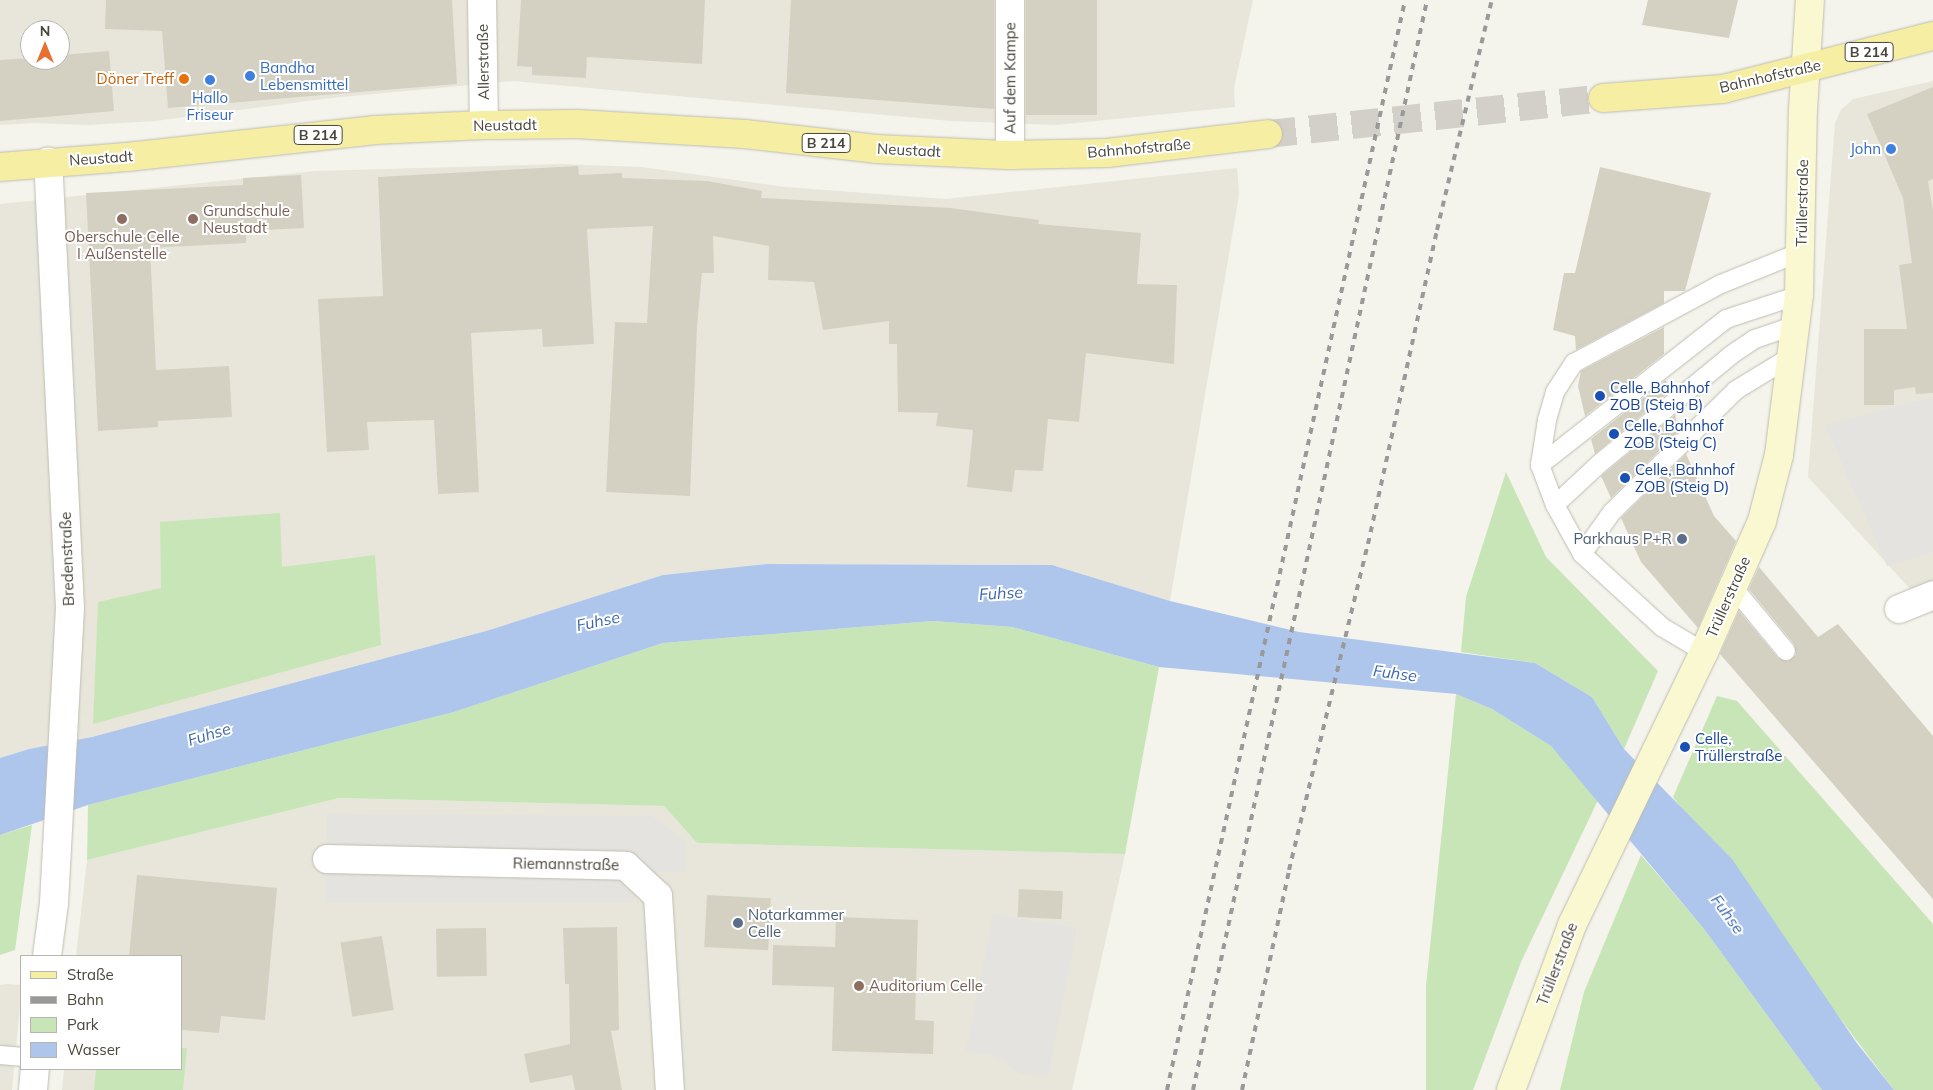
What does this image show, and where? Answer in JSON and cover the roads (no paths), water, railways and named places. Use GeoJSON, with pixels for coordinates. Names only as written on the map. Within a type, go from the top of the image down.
{"type":"FeatureCollection","features":[{"type":"Feature","properties":{"kind":"main road","name":"Bahnhofstraße"},"geometry":{"type":"LineString","coordinates":[[1603,98],[1724,89],[1933,36]]}},
{"type":"Feature","properties":{"kind":"main road","name":"Neustadt"},"geometry":{"type":"LineString","coordinates":[[0,166],[128,157],[374,130],[484,125],[577,124],[745,134],[876,148],[1010,155]]}},
{"type":"Feature","properties":{"kind":"main road","name":"Bahnhofstraße"},"geometry":{"type":"LineString","coordinates":[[1010,155],[1107,152],[1268,134]]}},
{"type":"Feature","properties":{"kind":"street","name":"Allerstraße"},"geometry":{"type":"LineString","coordinates":[[482,0],[484,125]]}},
{"type":"Feature","properties":{"kind":"street","name":"Auf dem Kampe"},"geometry":{"type":"LineString","coordinates":[[1010,0],[1010,155]]}},
{"type":"Feature","properties":{"kind":"street","name":"Trüllerstraße"},"geometry":{"type":"LineString","coordinates":[[1511,1090],[1572,925],[1734,587],[1762,521],[1775,474],[1799,295],[1805,69],[1810,0]]}},
{"type":"Feature","properties":{"kind":"street","name":"Bredenstraße"},"geometry":{"type":"LineString","coordinates":[[47,955],[56,859],[70,608],[48,162]]}},
{"type":"Feature","properties":{"kind":"street"},"geometry":{"type":"LineString","coordinates":[[1899,609],[1933,595]]}},
{"type":"Feature","properties":{"kind":"street","name":"Riemannstraße"},"geometry":{"type":"LineString","coordinates":[[327,859],[626,866],[658,896],[670,1090]]}},
{"type":"Feature","properties":{"kind":"street"},"geometry":{"type":"LineString","coordinates":[[33,1090],[35,1070]]}},
{"type":"Feature","properties":{"kind":"lane"},"geometry":{"type":"LineString","coordinates":[[1704,652],[1662,627],[1582,554],[1555,505],[1540,465],[1555,392],[1574,362],[1721,284],[1801,252]]}},
{"type":"Feature","properties":{"kind":"lane"},"geometry":{"type":"LineString","coordinates":[[1540,465],[1726,319],[1799,295]]}},
{"type":"Feature","properties":{"kind":"lane"},"geometry":{"type":"LineString","coordinates":[[1555,505],[1599,464],[1731,355],[1755,339],[1796,325]]}},
{"type":"Feature","properties":{"kind":"lane"},"geometry":{"type":"LineString","coordinates":[[1582,554],[1612,512],[1736,390],[1751,378],[1792,356]]}},
{"type":"Feature","properties":{"kind":"lane"},"geometry":{"type":"LineString","coordinates":[[1734,587],[1786,651]]}},
{"type":"Feature","properties":{"kind":"lane"},"geometry":{"type":"LineString","coordinates":[[0,1055],[20,1057]]}},
{"type":"Feature","properties":{"kind":"water","name":"Fuhse"},"geometry":{"type":"Polygon","coordinates":[[[767,564],[1052,565],[1170,601],[1299,632],[1535,663],[1592,697],[1624,749],[1732,859],[1856,1042],[1894,1090],[1822,1090],[1704,929],[1551,746],[1492,709],[1456,694],[1159,667],[1012,627],[933,621],[663,643],[454,712],[88,805],[0,835],[0,758],[29,749],[92,737],[486,631],[663,575],[767,564]]]}},
{"type":"Feature","properties":{"kind":"tunnel"},"geometry":{"type":"LineString","coordinates":[[1268,134],[1603,98]]}},
{"type":"Feature","properties":{"kind":"railway"},"geometry":{"type":"LineString","coordinates":[[1167,1090],[1405,0]]}},
{"type":"Feature","properties":{"kind":"railway"},"geometry":{"type":"LineString","coordinates":[[1193,1090],[1427,0]]}},
{"type":"Feature","properties":{"kind":"railway"},"geometry":{"type":"LineString","coordinates":[[1242,1090],[1289,870],[1368,544],[1437,230],[1492,0]]}},
{"type":"Feature","properties":{"kind":"place","name":"Bandha Lebensmittel"},"geometry":{"type":"Point","coordinates":[250,76]}},
{"type":"Feature","properties":{"kind":"place","name":"Döner Treff"},"geometry":{"type":"Point","coordinates":[184,79]}},
{"type":"Feature","properties":{"kind":"place","name":"Hallo Friseur"},"geometry":{"type":"Point","coordinates":[210,80]}},
{"type":"Feature","properties":{"kind":"place","name":"John"},"geometry":{"type":"Point","coordinates":[1891,149]}},
{"type":"Feature","properties":{"kind":"place","name":"Oberschule Celle I Außenstelle"},"geometry":{"type":"Point","coordinates":[122,219]}},
{"type":"Feature","properties":{"kind":"place","name":"Grundschule Neustadt"},"geometry":{"type":"Point","coordinates":[193,219]}},
{"type":"Feature","properties":{"kind":"place","name":"Celle, Bahnhof ZOB (Steig B)"},"geometry":{"type":"Point","coordinates":[1600,396]}},
{"type":"Feature","properties":{"kind":"place","name":"Celle, Bahnhof ZOB (Steig C)"},"geometry":{"type":"Point","coordinates":[1614,434]}},
{"type":"Feature","properties":{"kind":"place","name":"Celle, Bahnhof ZOB (Steig D)"},"geometry":{"type":"Point","coordinates":[1625,478]}},
{"type":"Feature","properties":{"kind":"place","name":"Parkhaus P+R"},"geometry":{"type":"Point","coordinates":[1682,539]}},
{"type":"Feature","properties":{"kind":"place","name":"Celle, Trüllerstraße"},"geometry":{"type":"Point","coordinates":[1685,747]}},
{"type":"Feature","properties":{"kind":"place","name":"Notarkammer Celle"},"geometry":{"type":"Point","coordinates":[738,923]}},
{"type":"Feature","properties":{"kind":"place","name":"Auditorium Celle"},"geometry":{"type":"Point","coordinates":[859,986]}}]}
